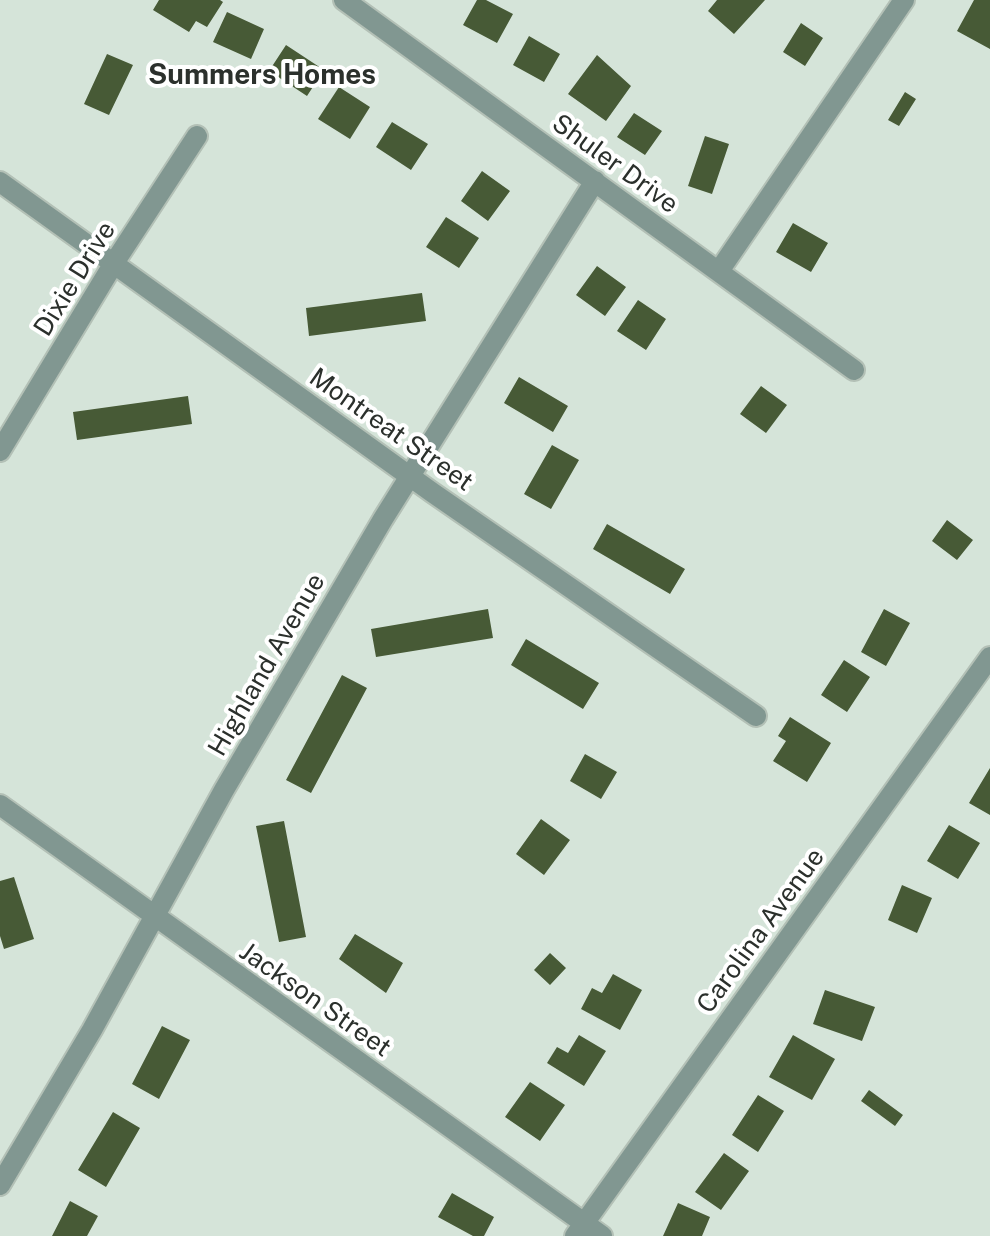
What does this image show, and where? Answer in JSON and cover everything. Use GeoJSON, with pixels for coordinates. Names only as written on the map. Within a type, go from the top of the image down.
{"type":"FeatureCollection","features":[{"type":"Feature","properties":{"kind":"street","name":"Shuler Drive"},"geometry":{"type":"LineString","coordinates":[[344,0],[854,370]]}},
{"type":"Feature","properties":{"kind":"street"},"geometry":{"type":"LineString","coordinates":[[719,271],[895,4]]}},
{"type":"Feature","properties":{"kind":"street","name":"Dixie Drive"},"geometry":{"type":"LineString","coordinates":[[0,451],[114,263],[197,136]]}},
{"type":"Feature","properties":{"kind":"street","name":"Highland Avenue"},"geometry":{"type":"LineString","coordinates":[[0,1185],[92,1030],[232,776],[410,476],[595,181]]}},
{"type":"Feature","properties":{"kind":"street","name":"Montreat Street"},"geometry":{"type":"LineString","coordinates":[[0,182],[410,476],[756,716]]}},
{"type":"Feature","properties":{"kind":"street","name":"Carolina Avenue"},"geometry":{"type":"LineString","coordinates":[[580,1230],[990,657]]}},
{"type":"Feature","properties":{"kind":"street","name":"Jackson Street"},"geometry":{"type":"LineString","coordinates":[[0,805],[580,1230],[602,1236]]}},
{"type":"Feature","properties":{"kind":"building"},"geometry":{"type":"Polygon","coordinates":[[[159,0],[223,2],[207,27],[196,21],[189,32],[153,10],[159,0]]]}},
{"type":"Feature","properties":{"kind":"building"},"geometry":{"type":"Polygon","coordinates":[[[477,0],[486,0],[513,14],[497,43],[463,25],[477,0]]]}},
{"type":"Feature","properties":{"kind":"building"},"geometry":{"type":"Polygon","coordinates":[[[717,0],[765,0],[734,34],[708,11],[717,0]]]}},
{"type":"Feature","properties":{"kind":"building"},"geometry":{"type":"Polygon","coordinates":[[[974,0],[990,0],[990,49],[957,31],[974,0]]]}},
{"type":"Feature","properties":{"kind":"building"},"geometry":{"type":"Polygon","coordinates":[[[227,12],[264,29],[251,59],[213,42],[227,12]]]}},
{"type":"Feature","properties":{"kind":"building"},"geometry":{"type":"Polygon","coordinates":[[[801,23],[823,38],[805,66],[783,52],[801,23]]]}},
{"type":"Feature","properties":{"kind":"building"},"geometry":{"type":"Polygon","coordinates":[[[529,36],[560,54],[544,82],[513,65],[529,36]]]}},
{"type":"Feature","properties":{"kind":"building"},"geometry":{"type":"Polygon","coordinates":[[[286,45],[324,70],[307,96],[269,71],[286,45]]]}},
{"type":"Feature","properties":{"kind":"building"},"geometry":{"type":"Polygon","coordinates":[[[107,54],[133,65],[109,115],[84,104],[107,54]]]}},
{"type":"Feature","properties":{"kind":"building"},"geometry":{"type":"Polygon","coordinates":[[[597,55],[631,86],[606,121],[568,94],[597,55]]]}},
{"type":"Feature","properties":{"kind":"building"},"geometry":{"type":"Polygon","coordinates":[[[339,87],[370,107],[350,139],[318,119],[339,87]]]}},
{"type":"Feature","properties":{"kind":"building"},"geometry":{"type":"Polygon","coordinates":[[[905,92],[916,99],[899,126],[888,120],[905,92]]]}},
{"type":"Feature","properties":{"kind":"building"},"geometry":{"type":"Polygon","coordinates":[[[634,113],[662,131],[645,155],[617,137],[634,113]]]}},
{"type":"Feature","properties":{"kind":"building"},"geometry":{"type":"Polygon","coordinates":[[[392,122],[428,144],[411,170],[376,147],[392,122]]]}},
{"type":"Feature","properties":{"kind":"building"},"geometry":{"type":"Polygon","coordinates":[[[705,136],[729,144],[712,194],[688,186],[705,136]]]}},
{"type":"Feature","properties":{"kind":"building"},"geometry":{"type":"Polygon","coordinates":[[[482,171],[510,191],[488,221],[461,201],[482,171]]]}},
{"type":"Feature","properties":{"kind":"building"},"geometry":{"type":"Polygon","coordinates":[[[446,217],[479,238],[459,268],[426,247],[446,217]]]}},
{"type":"Feature","properties":{"kind":"building"},"geometry":{"type":"Polygon","coordinates":[[[793,223],[828,243],[811,272],[776,252],[793,223]]]}},
{"type":"Feature","properties":{"kind":"building"},"geometry":{"type":"Polygon","coordinates":[[[597,266],[626,287],[605,316],[576,295],[597,266]]]}},
{"type":"Feature","properties":{"kind":"building"},"geometry":{"type":"Polygon","coordinates":[[[422,293],[426,321],[309,336],[306,308],[422,293]]]}},
{"type":"Feature","properties":{"kind":"building"},"geometry":{"type":"Polygon","coordinates":[[[638,300],[666,319],[646,350],[617,331],[638,300]]]}},
{"type":"Feature","properties":{"kind":"building"},"geometry":{"type":"Polygon","coordinates":[[[519,377],[568,406],[553,432],[504,403],[519,377]]]}},
{"type":"Feature","properties":{"kind":"building"},"geometry":{"type":"Polygon","coordinates":[[[761,386],[787,405],[766,433],[740,414],[761,386]]]}},
{"type":"Feature","properties":{"kind":"building"},"geometry":{"type":"Polygon","coordinates":[[[188,396],[192,424],[77,440],[73,412],[188,396]]]}},
{"type":"Feature","properties":{"kind":"building"},"geometry":{"type":"Polygon","coordinates":[[[552,445],[579,460],[551,509],[524,494],[552,445]]]}},
{"type":"Feature","properties":{"kind":"building"},"geometry":{"type":"Polygon","coordinates":[[[947,520],[973,540],[957,560],[932,541],[947,520]]]}},
{"type":"Feature","properties":{"kind":"building"},"geometry":{"type":"Polygon","coordinates":[[[607,524],[685,569],[670,594],[593,549],[607,524]]]}},
{"type":"Feature","properties":{"kind":"building"},"geometry":{"type":"Polygon","coordinates":[[[488,609],[493,638],[376,657],[371,629],[488,609]]]}},
{"type":"Feature","properties":{"kind":"building"},"geometry":{"type":"Polygon","coordinates":[[[884,609],[910,623],[886,666],[861,652],[884,609]]]}},
{"type":"Feature","properties":{"kind":"building"},"geometry":{"type":"Polygon","coordinates":[[[526,639],[599,683],[583,709],[511,665],[526,639]]]}},
{"type":"Feature","properties":{"kind":"building"},"geometry":{"type":"Polygon","coordinates":[[[844,660],[870,677],[847,712],[821,695],[844,660]]]}},
{"type":"Feature","properties":{"kind":"building"},"geometry":{"type":"Polygon","coordinates":[[[342,675],[367,688],[311,793],[286,780],[342,675]]]}},
{"type":"Feature","properties":{"kind":"building"},"geometry":{"type":"Polygon","coordinates":[[[790,717],[831,743],[807,782],[773,761],[786,741],[778,736],[790,717]]]}},
{"type":"Feature","properties":{"kind":"building"},"geometry":{"type":"Polygon","coordinates":[[[585,754],[617,772],[601,799],[570,781],[585,754]]]}},
{"type":"Feature","properties":{"kind":"building"},"geometry":{"type":"Polygon","coordinates":[[[990,768],[990,815],[969,803],[990,768]]]}},
{"type":"Feature","properties":{"kind":"building"},"geometry":{"type":"Polygon","coordinates":[[[541,819],[570,840],[544,875],[516,854],[541,819]]]}},
{"type":"Feature","properties":{"kind":"building"},"geometry":{"type":"Polygon","coordinates":[[[284,821],[306,937],[279,942],[256,826],[284,821]]]}},
{"type":"Feature","properties":{"kind":"building"},"geometry":{"type":"Polygon","coordinates":[[[949,825],[980,843],[958,879],[927,861],[949,825]]]}},
{"type":"Feature","properties":{"kind":"building"},"geometry":{"type":"Polygon","coordinates":[[[14,877],[34,939],[4,949],[0,936],[0,881],[14,877]]]}},
{"type":"Feature","properties":{"kind":"building"},"geometry":{"type":"Polygon","coordinates":[[[902,885],[932,898],[917,933],[888,920],[902,885]]]}},
{"type":"Feature","properties":{"kind":"building"},"geometry":{"type":"Polygon","coordinates":[[[355,934],[403,963],[386,993],[339,959],[355,934]]]}},
{"type":"Feature","properties":{"kind":"building"},"geometry":{"type":"Polygon","coordinates":[[[550,953],[566,968],[550,985],[534,970],[550,953]]]}},
{"type":"Feature","properties":{"kind":"building"},"geometry":{"type":"Polygon","coordinates":[[[613,974],[642,990],[620,1030],[581,1009],[592,988],[602,993],[613,974]]]}},
{"type":"Feature","properties":{"kind":"building"},"geometry":{"type":"Polygon","coordinates":[[[825,990],[875,1007],[862,1041],[813,1024],[825,990]]]}},
{"type":"Feature","properties":{"kind":"building"},"geometry":{"type":"Polygon","coordinates":[[[162,1026],[190,1040],[159,1099],[132,1084],[162,1026]]]}},
{"type":"Feature","properties":{"kind":"building"},"geometry":{"type":"Polygon","coordinates":[[[579,1035],[606,1051],[584,1086],[547,1063],[557,1047],[568,1053],[579,1035]]]}},
{"type":"Feature","properties":{"kind":"building"},"geometry":{"type":"Polygon","coordinates":[[[793,1035],[835,1059],[812,1100],[769,1077],[793,1035]]]}},
{"type":"Feature","properties":{"kind":"building"},"geometry":{"type":"Polygon","coordinates":[[[530,1082],[565,1105],[540,1141],[505,1117],[530,1082]]]}},
{"type":"Feature","properties":{"kind":"building"},"geometry":{"type":"Polygon","coordinates":[[[869,1090],[903,1115],[895,1126],[861,1101],[869,1090]]]}},
{"type":"Feature","properties":{"kind":"building"},"geometry":{"type":"Polygon","coordinates":[[[758,1095],[784,1111],[758,1152],[732,1135],[758,1095]]]}},
{"type":"Feature","properties":{"kind":"building"},"geometry":{"type":"Polygon","coordinates":[[[113,1112],[140,1128],[106,1187],[78,1170],[113,1112]]]}},
{"type":"Feature","properties":{"kind":"building"},"geometry":{"type":"Polygon","coordinates":[[[724,1153],[749,1171],[721,1210],[695,1192],[724,1153]]]}},
{"type":"Feature","properties":{"kind":"building"},"geometry":{"type":"Polygon","coordinates":[[[452,1193],[494,1217],[484,1236],[473,1236],[438,1217],[452,1193]]]}},
{"type":"Feature","properties":{"kind":"building"},"geometry":{"type":"Polygon","coordinates":[[[70,1201],[98,1216],[87,1236],[52,1236],[70,1201]]]}},
{"type":"Feature","properties":{"kind":"building"},"geometry":{"type":"Polygon","coordinates":[[[678,1203],[710,1217],[702,1236],[663,1236],[678,1203]]]}},
{"type":"Feature","properties":{"kind":"district","name":"Summers Homes"},"geometry":{"type":"Point","coordinates":[262,75]}}]}
